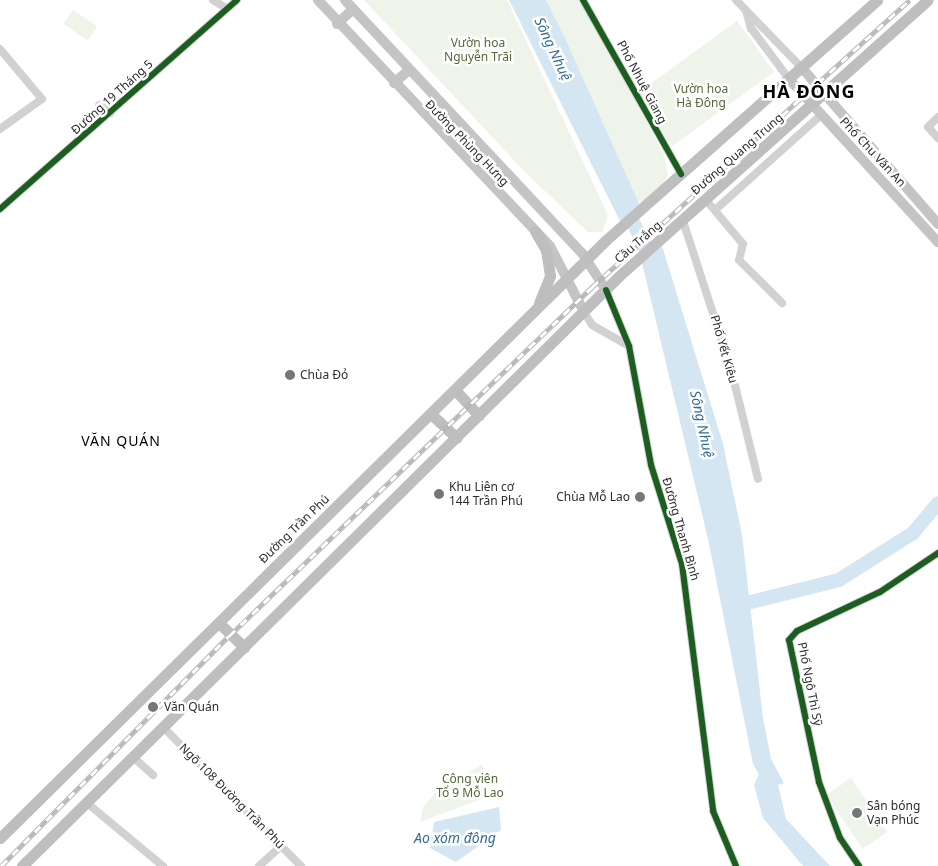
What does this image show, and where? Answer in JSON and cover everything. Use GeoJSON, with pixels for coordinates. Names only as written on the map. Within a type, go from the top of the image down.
{"type":"FeatureCollection","features":[{"type":"Feature","properties":{"kind":"highway","name":"Đường Quang Trung"},"geometry":{"type":"LineString","coordinates":[[679,224],[824,96],[928,0]]}},
{"type":"Feature","properties":{"kind":"highway","name":"Đường Quang Trung"},"geometry":{"type":"LineString","coordinates":[[658,195],[787,75],[872,2]]}},
{"type":"Feature","properties":{"kind":"highway","name":"Cầu Trắng"},"geometry":{"type":"LineString","coordinates":[[606,240],[658,195]]}},
{"type":"Feature","properties":{"kind":"highway","name":"Cầu Trắng"},"geometry":{"type":"LineString","coordinates":[[606,290],[619,276],[679,224]]}},
{"type":"Feature","properties":{"kind":"highway"},"geometry":{"type":"LineString","coordinates":[[535,231],[546,250],[550,276],[536,310]]}},
{"type":"Feature","properties":{"kind":"highway","name":"Đường Trần Phú"},"geometry":{"type":"LineString","coordinates":[[0,838],[606,240]]}},
{"type":"Feature","properties":{"kind":"highway"},"geometry":{"type":"LineString","coordinates":[[25,864],[606,290]]}},
{"type":"Feature","properties":{"kind":"highway"},"geometry":{"type":"LineString","coordinates":[[455,390],[479,416]]}},
{"type":"Feature","properties":{"kind":"highway"},"geometry":{"type":"LineString","coordinates":[[431,414],[457,438]]}},
{"type":"Feature","properties":{"kind":"highway"},"geometry":{"type":"LineString","coordinates":[[219,622],[244,647]]}},
{"type":"Feature","properties":{"kind":"main road","name":"Đường Phùng Hưng"},"geometry":{"type":"LineString","coordinates":[[318,0],[337,24],[535,231],[569,278],[584,312]]}},
{"type":"Feature","properties":{"kind":"main road","name":"Đường Phùng Hưng"},"geometry":{"type":"LineString","coordinates":[[345,0],[586,260],[606,290]]}},
{"type":"Feature","properties":{"kind":"main road"},"geometry":{"type":"LineString","coordinates":[[337,24],[353,8]]}},
{"type":"Feature","properties":{"kind":"main road","name":"Phố Chu Văn An"},"geometry":{"type":"LineString","coordinates":[[799,65],[832,106],[938,224]]}},
{"type":"Feature","properties":{"kind":"main road"},"geometry":{"type":"LineString","coordinates":[[394,83],[409,70]]}},
{"type":"Feature","properties":{"kind":"main road","name":"Phố Chu Văn An"},"geometry":{"type":"LineString","coordinates":[[787,75],[812,106],[938,242]]}},
{"type":"Feature","properties":{"kind":"main road"},"geometry":{"type":"LineString","coordinates":[[822,115],[832,106]]}},
{"type":"Feature","properties":{"kind":"main road"},"geometry":{"type":"LineString","coordinates":[[920,222],[929,215]]}},
{"type":"Feature","properties":{"kind":"street"},"geometry":{"type":"LineString","coordinates":[[212,0],[226,8]]}},
{"type":"Feature","properties":{"kind":"street","name":"Đường 19 Tháng 5"},"geometry":{"type":"LineString","coordinates":[[0,208],[237,0]]}},
{"type":"Feature","properties":{"kind":"street","name":"Phố Nhuệ Giang"},"geometry":{"type":"LineString","coordinates":[[583,0],[681,174]]}},
{"type":"Feature","properties":{"kind":"street"},"geometry":{"type":"LineString","coordinates":[[736,0],[799,65]]}},
{"type":"Feature","properties":{"kind":"street"},"geometry":{"type":"LineString","coordinates":[[746,11],[751,28],[787,75]]}},
{"type":"Feature","properties":{"kind":"street"},"geometry":{"type":"LineString","coordinates":[[0,129],[42,99],[1,53]]}},
{"type":"Feature","properties":{"kind":"street"},"geometry":{"type":"LineString","coordinates":[[99,105],[110,113]]}},
{"type":"Feature","properties":{"kind":"street"},"geometry":{"type":"LineString","coordinates":[[715,210],[822,115]]}},
{"type":"Feature","properties":{"kind":"street"},"geometry":{"type":"LineString","coordinates":[[938,117],[928,127],[938,138]]}},
{"type":"Feature","properties":{"kind":"street"},"geometry":{"type":"LineString","coordinates":[[706,200],[743,244],[738,260],[782,303]]}},
{"type":"Feature","properties":{"kind":"street","name":"Phố Yết Kiêu"},"geometry":{"type":"LineString","coordinates":[[679,224],[732,370],[758,479]]}},
{"type":"Feature","properties":{"kind":"street","name":"Đường Thanh Bình"},"geometry":{"type":"LineString","coordinates":[[606,290],[629,346],[651,465],[690,601],[696,698],[713,811],[736,866]]}},
{"type":"Feature","properties":{"kind":"street"},"geometry":{"type":"LineString","coordinates":[[584,312],[592,325],[629,346]]}},
{"type":"Feature","properties":{"kind":"street","name":"Phố Ngô Thì Sỹ"},"geometry":{"type":"LineString","coordinates":[[859,866],[840,838],[819,782],[789,640],[797,631],[880,592],[938,553]]}},
{"type":"Feature","properties":{"kind":"street","name":"Ngõ 108 Đường Trần Phú"},"geometry":{"type":"LineString","coordinates":[[163,727],[301,866]]}},
{"type":"Feature","properties":{"kind":"street"},"geometry":{"type":"LineString","coordinates":[[133,757],[153,775]]}},
{"type":"Feature","properties":{"kind":"street"},"geometry":{"type":"LineString","coordinates":[[87,802],[163,866]]}},
{"type":"Feature","properties":{"kind":"street"},"geometry":{"type":"LineString","coordinates":[[259,866],[282,845]]}},
{"type":"Feature","properties":{"kind":"green space","name":"Vườn hoa Nguyễn Trãi"},"geometry":{"type":"Polygon","coordinates":[[[364,0],[507,0],[608,215],[602,232],[588,232],[523,170],[364,0]]]}},
{"type":"Feature","properties":{"kind":"green space"},"geometry":{"type":"Polygon","coordinates":[[[545,0],[582,0],[664,155],[668,175],[662,187],[644,202],[638,202],[618,168],[545,0]]]}},
{"type":"Feature","properties":{"kind":"green space"},"geometry":{"type":"Polygon","coordinates":[[[73,10],[97,26],[88,40],[63,24],[73,10]]]}},
{"type":"Feature","properties":{"kind":"green space","name":"Vườn hoa Hà Đông"},"geometry":{"type":"Polygon","coordinates":[[[737,21],[774,72],[672,146],[635,95],[737,21]]]}},
{"type":"Feature","properties":{"kind":"green space","name":"Công viên Tổ 9 Mỗ Lao"},"geometry":{"type":"Polygon","coordinates":[[[482,764],[490,796],[420,822],[423,807],[435,793],[482,764]]]}},
{"type":"Feature","properties":{"kind":"green space","name":"Sân bóng Vạn Phúc"},"geometry":{"type":"Polygon","coordinates":[[[851,778],[887,832],[862,849],[826,795],[851,778]]]}},
{"type":"Feature","properties":{"kind":"water"},"geometry":{"type":"Polygon","coordinates":[[[509,0],[546,0],[641,208],[622,225],[509,0]]]}},
{"type":"Feature","properties":{"kind":"water"},"geometry":{"type":"Polygon","coordinates":[[[662,246],[723,444],[742,535],[763,718],[771,759],[784,783],[778,785],[786,819],[830,866],[803,866],[763,818],[754,785],[759,774],[753,764],[708,539],[642,263],[662,246]]]}},
{"type":"Feature","properties":{"kind":"water","name":"Ao xóm đông"},"geometry":{"type":"Polygon","coordinates":[[[499,807],[501,830],[456,862],[430,848],[434,822],[499,807]]]}},
{"type":"Feature","properties":{"kind":"waterway","name":"Sông Nhuệ"},"geometry":{"type":"LineString","coordinates":[[626,207],[652,262]]}},
{"type":"Feature","properties":{"kind":"waterway"},"geometry":{"type":"LineString","coordinates":[[735,606],[839,580],[913,533],[938,503]]}},
{"type":"Feature","properties":{"kind":"railway"},"geometry":{"type":"LineString","coordinates":[[1,866],[229,636],[592,287],[910,0]]}},
{"type":"Feature","properties":{"kind":"cycle path"},"geometry":{"type":"LineString","coordinates":[[0,209],[237,0]]}},
{"type":"Feature","properties":{"kind":"cycle path"},"geometry":{"type":"LineString","coordinates":[[583,0],[681,174]]}},
{"type":"Feature","properties":{"kind":"cycle path"},"geometry":{"type":"LineString","coordinates":[[606,290],[629,346],[651,465],[682,564],[713,811],[736,866]]}},
{"type":"Feature","properties":{"kind":"cycle path"},"geometry":{"type":"LineString","coordinates":[[859,866],[840,838],[819,782],[789,640],[797,631],[880,592],[938,553]]}},
{"type":"Feature","properties":{"kind":"place","name":"Chùa Đỏ"},"geometry":{"type":"Point","coordinates":[290,375]}},
{"type":"Feature","properties":{"kind":"place","name":"Khu Liên cơ 144 Trần Phú"},"geometry":{"type":"Point","coordinates":[439,494]}},
{"type":"Feature","properties":{"kind":"place","name":"Chùa Mỗ Lao"},"geometry":{"type":"Point","coordinates":[640,497]}},
{"type":"Feature","properties":{"kind":"place","name":"Văn Quán"},"geometry":{"type":"Point","coordinates":[153,707]}},
{"type":"Feature","properties":{"kind":"place","name":"Sân bóng Vạn Phúc"},"geometry":{"type":"Point","coordinates":[857,813]}},
{"type":"Feature","properties":{"kind":"district","name":"HÀ ĐÔNG"},"geometry":{"type":"Point","coordinates":[809,91]}},
{"type":"Feature","properties":{"kind":"district","name":"VĂN QUÁN"},"geometry":{"type":"Point","coordinates":[121,441]}}]}
